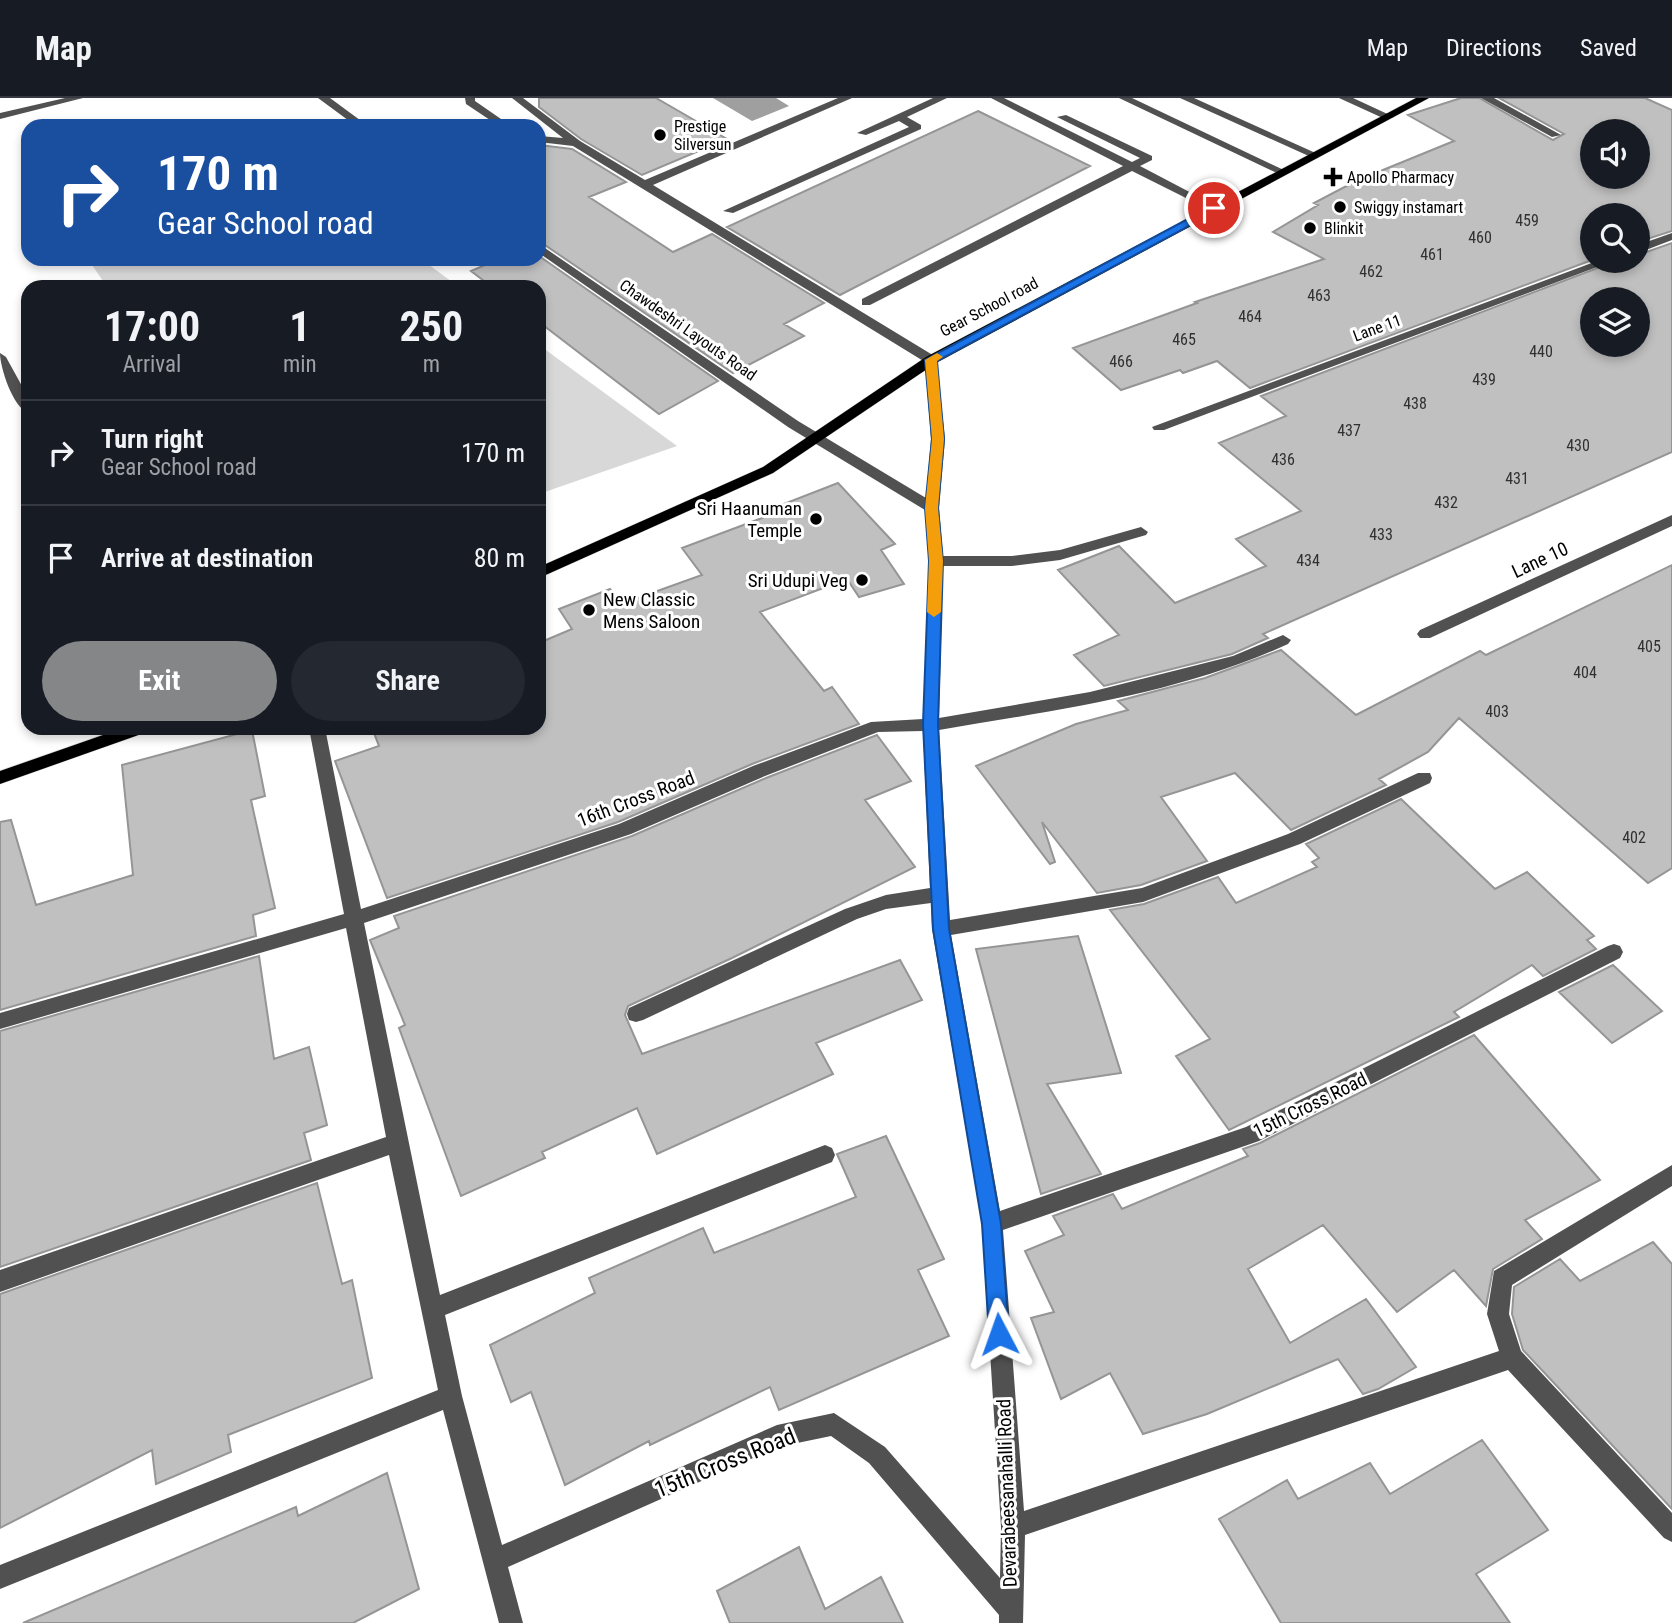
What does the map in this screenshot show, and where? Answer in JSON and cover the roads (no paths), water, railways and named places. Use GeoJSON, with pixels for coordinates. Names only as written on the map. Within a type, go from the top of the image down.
{"type":"FeatureCollection","features":[{"type":"Feature","properties":{"kind":"main road","name":"Gear School road"},"geometry":{"type":"LineString","coordinates":[[546,570],[768,470],[931,360],[1424,98]]}},
{"type":"Feature","properties":{"kind":"main road"},"geometry":{"type":"LineString","coordinates":[[0,778],[121,735]]}},
{"type":"Feature","properties":{"kind":"street"},"geometry":{"type":"LineString","coordinates":[[21,111],[22,98]]}},
{"type":"Feature","properties":{"kind":"street"},"geometry":{"type":"LineString","coordinates":[[0,116],[78,98]]}},
{"type":"Feature","properties":{"kind":"street"},"geometry":{"type":"LineString","coordinates":[[323,98],[353,119]]}},
{"type":"Feature","properties":{"kind":"street"},"geometry":{"type":"LineString","coordinates":[[470,98],[470,102],[496,119]]}},
{"type":"Feature","properties":{"kind":"street"},"geometry":{"type":"LineString","coordinates":[[517,98],[545,119]]}},
{"type":"Feature","properties":{"kind":"street"},"geometry":{"type":"LineString","coordinates":[[646,184],[847,98]]}},
{"type":"Feature","properties":{"kind":"street"},"geometry":{"type":"LineString","coordinates":[[863,133],[942,98]]}},
{"type":"Feature","properties":{"kind":"street"},"geometry":{"type":"LineString","coordinates":[[996,98],[1214,208]]}},
{"type":"Feature","properties":{"kind":"street"},"geometry":{"type":"LineString","coordinates":[[1124,98],[1283,172]]}},
{"type":"Feature","properties":{"kind":"street"},"geometry":{"type":"LineString","coordinates":[[1185,98],[1315,155]]}},
{"type":"Feature","properties":{"kind":"street"},"geometry":{"type":"LineString","coordinates":[[1344,98],[1389,117]]}},
{"type":"Feature","properties":{"kind":"street"},"geometry":{"type":"LineString","coordinates":[[1486,98],[1556,135]]}},
{"type":"Feature","properties":{"kind":"street"},"geometry":{"type":"LineString","coordinates":[[729,211],[917,127],[898,116]]}},
{"type":"Feature","properties":{"kind":"street"},"geometry":{"type":"LineString","coordinates":[[866,302],[1147,158],[1062,117]]}},
{"type":"Feature","properties":{"kind":"street"},"geometry":{"type":"LineString","coordinates":[[546,120],[576,143],[931,360]]}},
{"type":"Feature","properties":{"kind":"street"},"geometry":{"type":"LineString","coordinates":[[546,140],[576,143]]}},
{"type":"Feature","properties":{"kind":"street"},"geometry":{"type":"LineString","coordinates":[[1650,244],[1672,236]]}},
{"type":"Feature","properties":{"kind":"street","name":"Chawdeshri Layouts Road"},"geometry":{"type":"LineString","coordinates":[[546,253],[793,424],[819,437],[932,508]]}},
{"type":"Feature","properties":{"kind":"street","name":"Lane 11"},"geometry":{"type":"LineString","coordinates":[[1159,428],[1580,271]]}},
{"type":"Feature","properties":{"kind":"street"},"geometry":{"type":"LineString","coordinates":[[0,357],[21,396]]}},
{"type":"Feature","properties":{"kind":"street","name":"Devarabeesanahalli Road"},"geometry":{"type":"LineString","coordinates":[[931,360],[938,439],[932,508],[936,561],[931,724],[941,929],[992,1224],[1013,1527],[1012,1617]]}},
{"type":"Feature","properties":{"kind":"street","name":"Lane 10"},"geometry":{"type":"LineString","coordinates":[[1425,634],[1672,520]]}},
{"type":"Feature","properties":{"kind":"street"},"geometry":{"type":"LineString","coordinates":[[936,561],[1012,561],[1060,555],[1141,532]]}},
{"type":"Feature","properties":{"kind":"street","name":"16th Cross Road"},"geometry":{"type":"LineString","coordinates":[[0,1021],[355,918],[625,829],[759,771],[877,726],[931,724],[1090,698],[1237,661],[1283,640]]}},
{"type":"Feature","properties":{"kind":"street"},"geometry":{"type":"LineString","coordinates":[[318,735],[397,1143],[432,1309],[451,1396],[511,1623]]}},
{"type":"Feature","properties":{"kind":"street"},"geometry":{"type":"LineString","coordinates":[[941,929],[1143,895],[1294,839],[1424,778]]}},
{"type":"Feature","properties":{"kind":"street"},"geometry":{"type":"LineString","coordinates":[[636,1014],[851,914],[886,902],[939,894]]}},
{"type":"Feature","properties":{"kind":"street","name":"15th Cross Road"},"geometry":{"type":"LineString","coordinates":[[992,1224],[1252,1134],[1614,952]]}},
{"type":"Feature","properties":{"kind":"street"},"geometry":{"type":"LineString","coordinates":[[0,1281],[397,1143]]}},
{"type":"Feature","properties":{"kind":"street"},"geometry":{"type":"LineString","coordinates":[[432,1309],[825,1155]]}},
{"type":"Feature","properties":{"kind":"street"},"geometry":{"type":"LineString","coordinates":[[1672,1175],[1502,1279],[1498,1314],[1512,1358],[1672,1530]]}},
{"type":"Feature","properties":{"kind":"street"},"geometry":{"type":"LineString","coordinates":[[1013,1527],[1512,1358]]}},
{"type":"Feature","properties":{"kind":"street"},"geometry":{"type":"LineString","coordinates":[[0,1577],[451,1396]]}},
{"type":"Feature","properties":{"kind":"street","name":"15th Cross Road"},"geometry":{"type":"LineString","coordinates":[[495,1562],[777,1436],[834,1424],[877,1455],[1012,1617]]}},
{"type":"Feature","properties":{"kind":"place","name":"Prestige Silversun"},"geometry":{"type":"Point","coordinates":[660,135]}},
{"type":"Feature","properties":{"kind":"place","name":"Apollo Pharmacy"},"geometry":{"type":"Point","coordinates":[1333,177]}},
{"type":"Feature","properties":{"kind":"place","name":"Swiggy instamart"},"geometry":{"type":"Point","coordinates":[1340,207]}},
{"type":"Feature","properties":{"kind":"place","name":"Blinkit"},"geometry":{"type":"Point","coordinates":[1310,228]}},
{"type":"Feature","properties":{"kind":"place","name":"Sri Haanuman Temple"},"geometry":{"type":"Point","coordinates":[816,519]}},
{"type":"Feature","properties":{"kind":"place","name":"Sri Udupi Veg"},"geometry":{"type":"Point","coordinates":[862,580]}},
{"type":"Feature","properties":{"kind":"place","name":"New Classic Mens Saloon"},"geometry":{"type":"Point","coordinates":[589,610]}}]}
